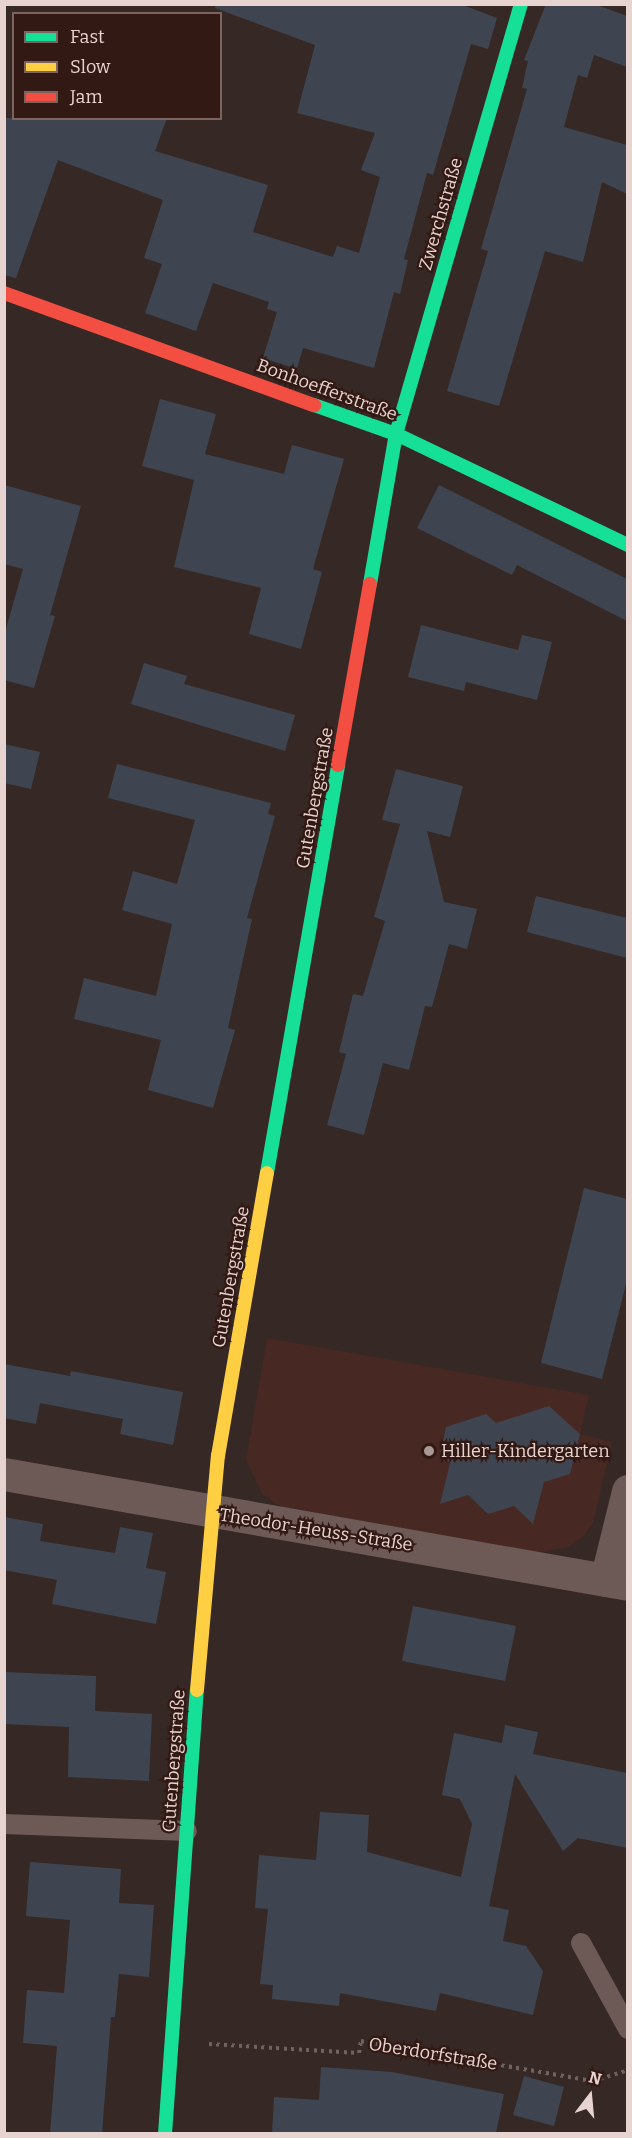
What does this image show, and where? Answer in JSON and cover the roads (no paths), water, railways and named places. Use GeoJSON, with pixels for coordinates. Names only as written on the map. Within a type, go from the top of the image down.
{"type":"FeatureCollection","features":[{"type":"Feature","properties":{"kind":"street","name":"Zwerchstraße"},"geometry":{"type":"LineString","coordinates":[[396,434],[521,4]]}},
{"type":"Feature","properties":{"kind":"street","name":"Bonhoefferstraße"},"geometry":{"type":"LineString","coordinates":[[4,293],[396,434],[627,545]]}},
{"type":"Feature","properties":{"kind":"street","name":"Gutenbergstraße"},"geometry":{"type":"LineString","coordinates":[[165,2133],[218,1456],[396,434]]}},
{"type":"Feature","properties":{"kind":"street","name":"Theodor-Heuss-Straße"},"geometry":{"type":"LineString","coordinates":[[4,1474],[212,1514],[617,1582]]}},
{"type":"Feature","properties":{"kind":"street"},"geometry":{"type":"LineString","coordinates":[[617,1582],[627,1491]]}},
{"type":"Feature","properties":{"kind":"lane"},"geometry":{"type":"LineString","coordinates":[[4,1824],[187,1831]]}},
{"type":"Feature","properties":{"kind":"lane"},"geometry":{"type":"LineString","coordinates":[[581,1943],[627,2029]]}},
{"type":"Feature","properties":{"kind":"place","name":"Hiller-Kindergarten"},"geometry":{"type":"Point","coordinates":[429,1451]}}]}
